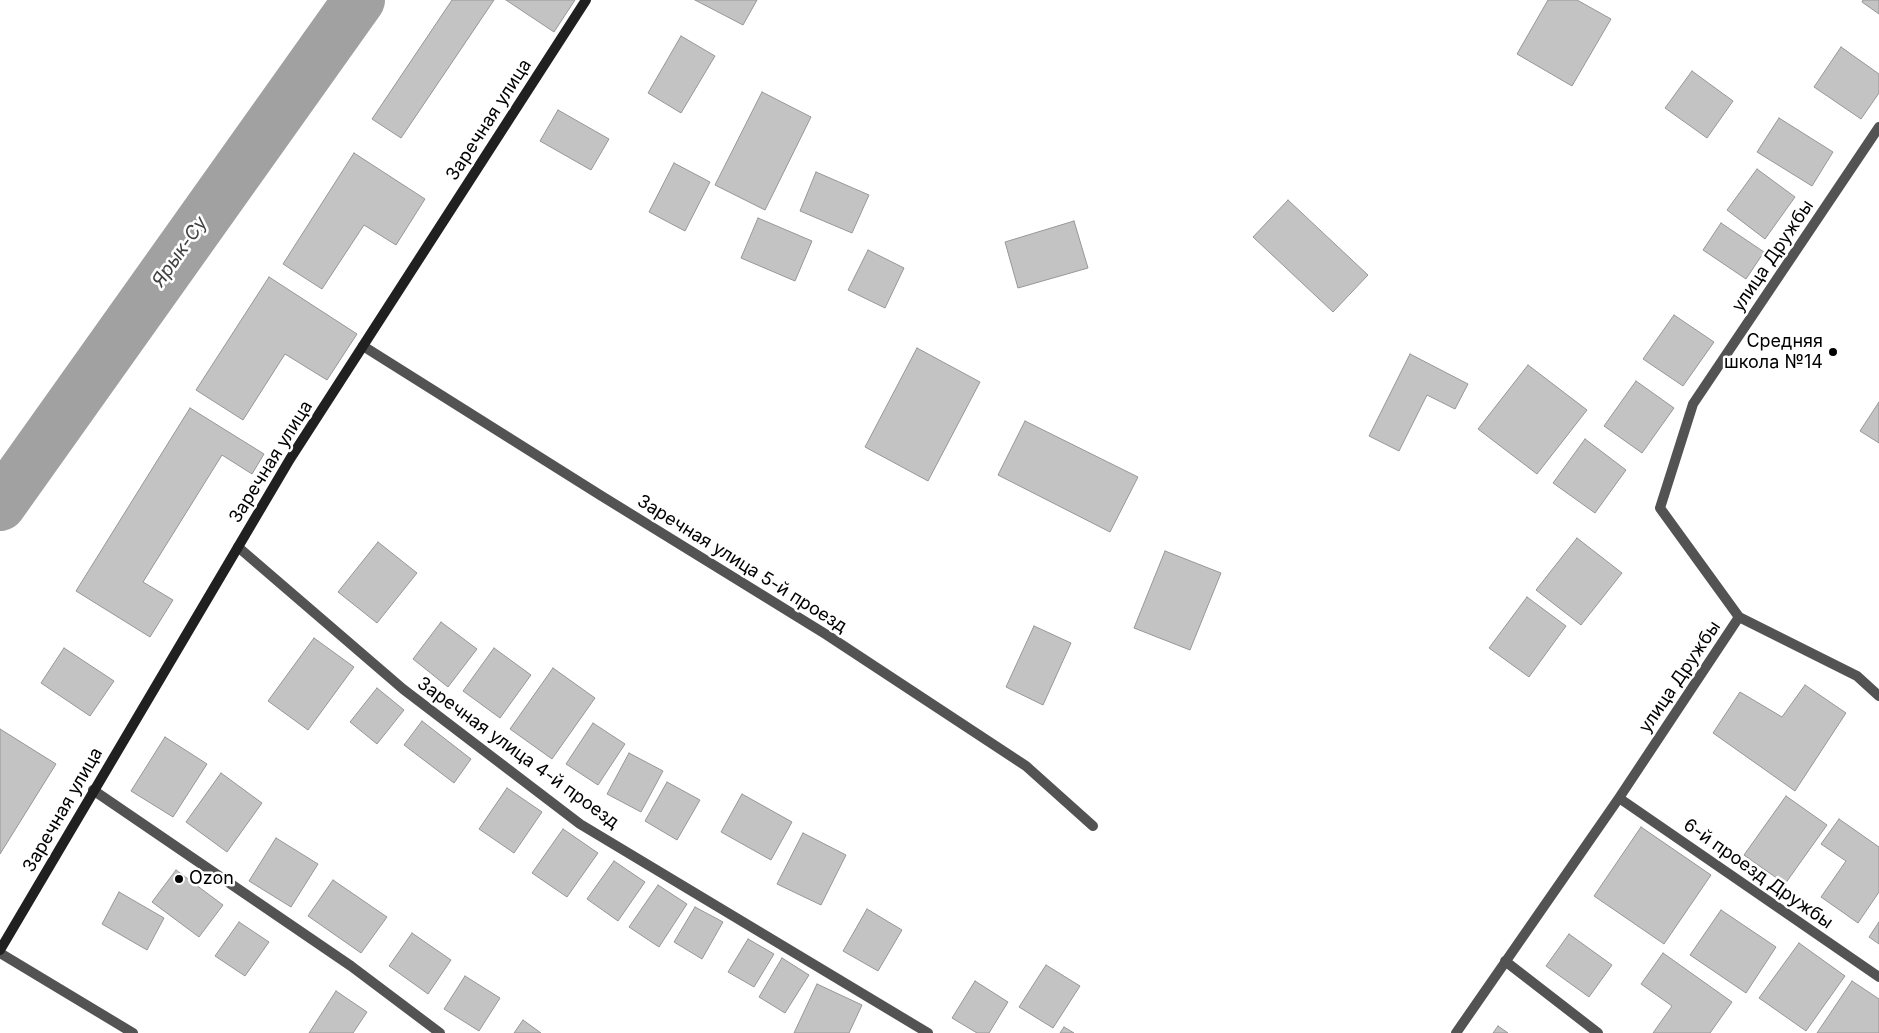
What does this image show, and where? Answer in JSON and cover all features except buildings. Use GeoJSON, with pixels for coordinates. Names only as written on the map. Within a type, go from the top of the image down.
{"type":"FeatureCollection","features":[{"type":"Feature","properties":{"kind":"main road","name":"Заречная улица"},"geometry":{"type":"LineString","coordinates":[[0,952],[93,790],[290,458],[586,0]]}},
{"type":"Feature","properties":{"kind":"street","name":"улица Дружбы"},"geometry":{"type":"LineString","coordinates":[[1456,1033],[1619,798],[1740,617],[1660,508],[1693,404],[1879,127]]}},
{"type":"Feature","properties":{"kind":"street","name":"Заречная улица 5-й проезд"},"geometry":{"type":"LineString","coordinates":[[363,346],[600,496],[827,635],[1026,766],[1093,826]]}},
{"type":"Feature","properties":{"kind":"street","name":"Заречная улица 4-й проезд"},"geometry":{"type":"LineString","coordinates":[[238,547],[403,689],[580,824],[928,1033]]}},
{"type":"Feature","properties":{"kind":"street"},"geometry":{"type":"LineString","coordinates":[[1740,617],[1857,676],[1879,696]]}},
{"type":"Feature","properties":{"kind":"street"},"geometry":{"type":"LineString","coordinates":[[93,790],[351,966],[440,1033]]}},
{"type":"Feature","properties":{"kind":"street","name":"6-й проезд Дружбы"},"geometry":{"type":"LineString","coordinates":[[1619,798],[1879,977]]}},
{"type":"Feature","properties":{"kind":"street"},"geometry":{"type":"LineString","coordinates":[[0,952],[132,1033]]}},
{"type":"Feature","properties":{"kind":"street"},"geometry":{"type":"LineString","coordinates":[[1505,962],[1598,1033]]}},
{"type":"Feature","properties":{"kind":"waterway","name":"Ярык-Су"},"geometry":{"type":"LineString","coordinates":[[0,505],[359,0]]}},
{"type":"Feature","properties":{"kind":"place","name":"Средняя школа №14"},"geometry":{"type":"Point","coordinates":[1833,352]}},
{"type":"Feature","properties":{"kind":"place","name":"Ozon"},"geometry":{"type":"Point","coordinates":[179,879]}}]}
